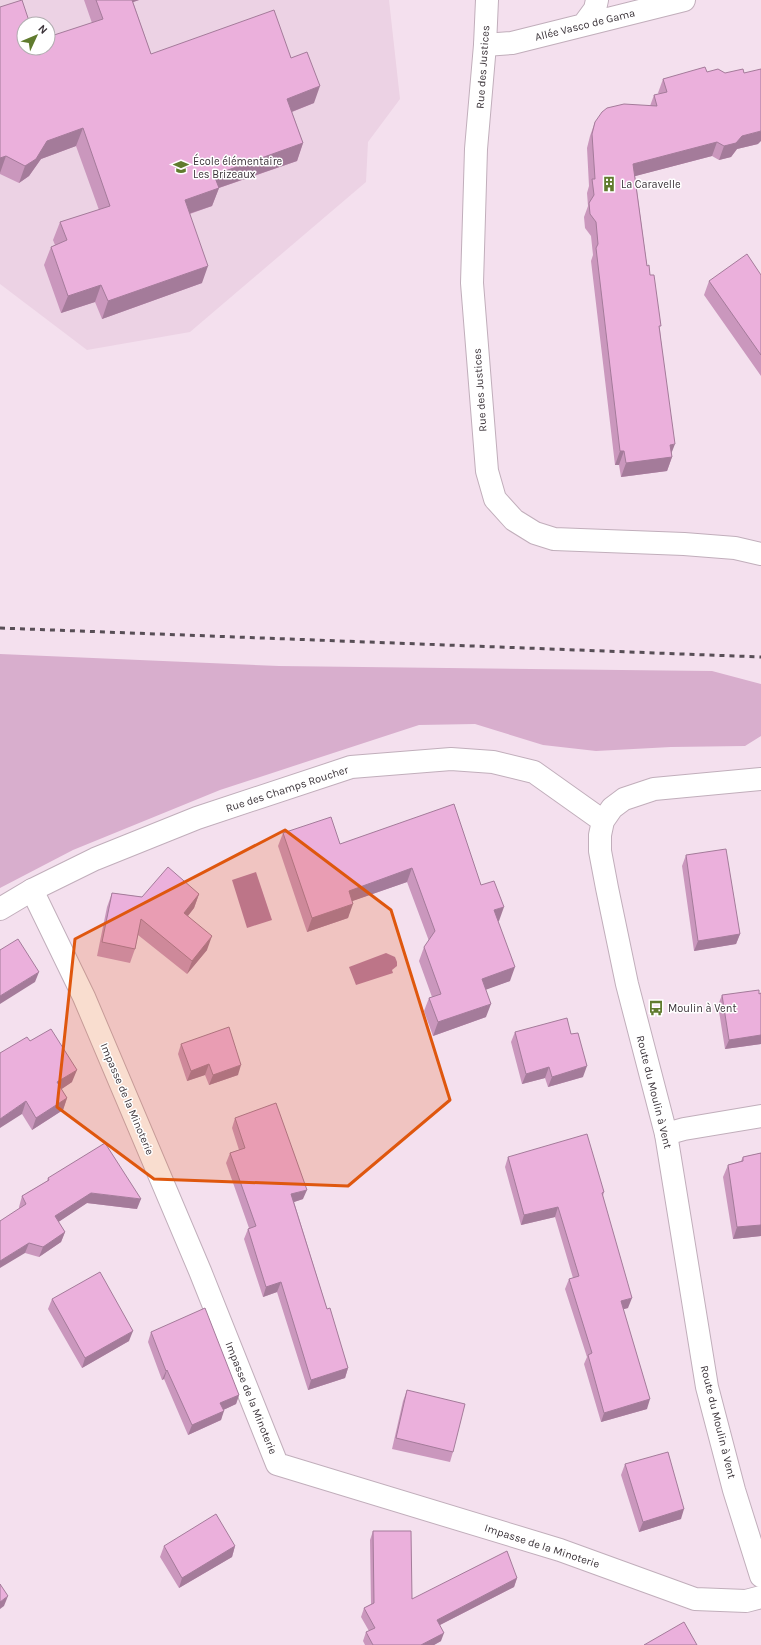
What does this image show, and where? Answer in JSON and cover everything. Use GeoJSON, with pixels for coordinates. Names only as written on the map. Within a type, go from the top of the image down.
{"type":"FeatureCollection","features":[{"type":"Feature","properties":{"kind":"street","name":"Rue des Justices"},"geometry":{"type":"LineString","coordinates":[[487,0],[485,45],[476,149],[472,283],[487,471],[495,499],[514,520],[535,533],[554,539],[684,544],[735,548],[761,554]]}},
{"type":"Feature","properties":{"kind":"street"},"geometry":{"type":"LineString","coordinates":[[584,24],[595,9],[598,0]]}},
{"type":"Feature","properties":{"kind":"street","name":"Allée Vasco de Gama"},"geometry":{"type":"LineString","coordinates":[[485,45],[512,43],[684,0]]}},
{"type":"Feature","properties":{"kind":"street","name":"Rue des Champs Roucher"},"geometry":{"type":"LineString","coordinates":[[0,909],[32,890],[95,859],[197,818],[351,767],[452,759],[493,762],[534,772],[602,821]]}},
{"type":"Feature","properties":{"kind":"street"},"geometry":{"type":"LineString","coordinates":[[602,821],[612,808],[624,799],[654,789],[761,779]]}},
{"type":"Feature","properties":{"kind":"street","name":"Route du Moulin à Vent"},"geometry":{"type":"LineString","coordinates":[[602,821],[600,851],[632,1007],[666,1134],[707,1387],[734,1490],[761,1576]]}},
{"type":"Feature","properties":{"kind":"street","name":"Impasse de la Minoterie"},"geometry":{"type":"LineString","coordinates":[[32,890],[84,997],[200,1271],[277,1464],[560,1550],[695,1599],[746,1601],[761,1597]]}},
{"type":"Feature","properties":{"kind":"street"},"geometry":{"type":"LineString","coordinates":[[666,1134],[684,1128],[761,1116]]}},
{"type":"Feature","properties":{"kind":"highlighted area"},"geometry":{"type":"Polygon","coordinates":[[[285,830],[391,910],[450,1100],[348,1186],[154,1179],[57,1107],[75,939],[285,830]]]}},
{"type":"Feature","properties":{"kind":"shaded area"},"geometry":{"type":"Polygon","coordinates":[[[0,0],[389,0],[400,99],[368,142],[366,182],[190,332],[87,350],[0,284],[0,0]]]}},
{"type":"Feature","properties":{"kind":"shaded area"},"geometry":{"type":"Polygon","coordinates":[[[0,654],[279,666],[712,671],[761,684],[761,736],[745,746],[671,747],[596,751],[543,745],[475,724],[419,725],[220,790],[73,850],[0,888],[0,654]]]}},
{"type":"Feature","properties":{"kind":"shaded area"},"geometry":{"type":"Polygon","coordinates":[[[256,872],[272,920],[247,928],[232,880],[256,872]]]}},
{"type":"Feature","properties":{"kind":"shaded area"},"geometry":{"type":"Polygon","coordinates":[[[386,953],[395,957],[397,962],[397,966],[392,970],[393,973],[356,985],[349,967],[386,953]]]}},
{"type":"Feature","properties":{"kind":"building","name":"École élémentaire Les Brizeaux"},"geometry":{"type":"Polygon","coordinates":[[[22,0],[27,16],[16,16],[16,56],[56,56],[56,34],[103,19],[96,0],[132,0],[151,54],[274,10],[291,58],[307,52],[320,86],[287,99],[303,143],[214,175],[219,188],[185,200],[208,266],[108,301],[101,285],[68,296],[51,247],[67,240],[60,222],[110,206],[83,128],[47,141],[36,159],[25,166],[6,156],[0,158],[0,7],[22,0]]]}},
{"type":"Feature","properties":{"kind":"building"},"geometry":{"type":"Polygon","coordinates":[[[705,67],[707,72],[718,69],[725,73],[743,69],[744,73],[761,69],[761,131],[742,136],[736,143],[724,146],[717,142],[633,164],[647,266],[649,265],[650,275],[654,275],[661,326],[659,326],[675,444],[670,445],[672,457],[626,463],[624,451],[620,451],[596,248],[598,244],[596,222],[590,214],[589,203],[594,195],[592,179],[595,179],[592,134],[595,122],[607,108],[624,104],[657,106],[654,95],[667,92],[663,79],[705,67]]]}},
{"type":"Feature","properties":{"kind":"building"},"geometry":{"type":"Polygon","coordinates":[[[747,254],[761,275],[761,355],[709,281],[747,254]]]}},
{"type":"Feature","properties":{"kind":"building"},"geometry":{"type":"Polygon","coordinates":[[[454,804],[481,885],[494,881],[504,907],[494,910],[515,967],[482,979],[491,1004],[438,1022],[429,998],[441,994],[424,947],[435,931],[412,868],[349,891],[353,904],[312,918],[283,833],[331,817],[340,844],[454,804]]]}},
{"type":"Feature","properties":{"kind":"building"},"geometry":{"type":"Polygon","coordinates":[[[726,849],[740,934],[698,941],[686,855],[726,849]]]}},
{"type":"Feature","properties":{"kind":"building"},"geometry":{"type":"Polygon","coordinates":[[[168,867],[199,894],[184,913],[212,936],[192,961],[141,919],[135,949],[102,942],[112,893],[142,897],[168,867]]]}},
{"type":"Feature","properties":{"kind":"building"},"geometry":{"type":"Polygon","coordinates":[[[18,939],[39,972],[0,996],[0,950],[18,939]]]}},
{"type":"Feature","properties":{"kind":"building"},"geometry":{"type":"Polygon","coordinates":[[[759,990],[759,994],[761,993],[761,1035],[729,1040],[722,995],[759,990]]]}},
{"type":"Feature","properties":{"kind":"building"},"geometry":{"type":"Polygon","coordinates":[[[567,1018],[571,1034],[578,1033],[587,1066],[552,1077],[549,1067],[526,1074],[515,1032],[567,1018]]]}},
{"type":"Feature","properties":{"kind":"building"},"geometry":{"type":"Polygon","coordinates":[[[229,1027],[241,1065],[213,1075],[209,1064],[191,1071],[181,1044],[229,1027]]]}},
{"type":"Feature","properties":{"kind":"building"},"geometry":{"type":"Polygon","coordinates":[[[51,1029],[77,1070],[57,1082],[67,1098],[36,1118],[26,1101],[0,1119],[0,1053],[27,1037],[30,1041],[51,1029]]]}},
{"type":"Feature","properties":{"kind":"building"},"geometry":{"type":"Polygon","coordinates":[[[276,1103],[307,1190],[291,1194],[327,1309],[330,1308],[348,1368],[311,1380],[281,1282],[266,1287],[248,1229],[256,1226],[230,1153],[245,1148],[235,1118],[276,1103]]]}},
{"type":"Feature","properties":{"kind":"building"},"geometry":{"type":"Polygon","coordinates":[[[587,1134],[632,1298],[621,1301],[650,1399],[604,1413],[588,1355],[592,1353],[569,1279],[579,1276],[558,1207],[524,1215],[508,1157],[587,1134]]]}},
{"type":"Feature","properties":{"kind":"building"},"geometry":{"type":"Polygon","coordinates":[[[105,1143],[141,1199],[91,1193],[55,1216],[65,1232],[43,1247],[29,1243],[0,1261],[0,1221],[26,1204],[22,1196],[105,1143]]]}},
{"type":"Feature","properties":{"kind":"building"},"geometry":{"type":"Polygon","coordinates":[[[761,1153],[761,1225],[737,1227],[728,1165],[743,1161],[743,1157],[761,1153]]]}},
{"type":"Feature","properties":{"kind":"building"},"geometry":{"type":"Polygon","coordinates":[[[100,1272],[133,1331],[85,1358],[52,1299],[100,1272]]]}},
{"type":"Feature","properties":{"kind":"building"},"geometry":{"type":"Polygon","coordinates":[[[205,1308],[239,1395],[220,1403],[224,1411],[192,1425],[167,1370],[166,1371],[151,1332],[205,1308]]]}},
{"type":"Feature","properties":{"kind":"building"},"geometry":{"type":"Polygon","coordinates":[[[407,1390],[465,1404],[453,1452],[396,1438],[407,1390]]]}},
{"type":"Feature","properties":{"kind":"building"},"geometry":{"type":"Polygon","coordinates":[[[668,1452],[684,1509],[643,1522],[625,1464],[668,1452]]]}},
{"type":"Feature","properties":{"kind":"building"},"geometry":{"type":"Polygon","coordinates":[[[216,1514],[235,1546],[182,1578],[164,1546],[216,1514]]]}},
{"type":"Feature","properties":{"kind":"building"},"geometry":{"type":"Polygon","coordinates":[[[373,1531],[411,1531],[412,1599],[507,1551],[517,1578],[437,1620],[444,1633],[421,1645],[373,1645],[366,1632],[375,1628],[364,1608],[374,1603],[373,1531]]]}},
{"type":"Feature","properties":{"kind":"building"},"geometry":{"type":"Polygon","coordinates":[[[0,1584],[8,1596],[0,1602],[0,1584]]]}},
{"type":"Feature","properties":{"kind":"building"},"geometry":{"type":"Polygon","coordinates":[[[684,1622],[697,1645],[644,1645],[684,1622]]]}},
{"type":"Feature","properties":{"kind":"railway"},"geometry":{"type":"LineString","coordinates":[[0,628],[761,657]]}},
{"type":"Feature","properties":{"kind":"place","name":"École élémentaire Les Brizeaux"},"geometry":{"type":"Point","coordinates":[181,167]}},
{"type":"Feature","properties":{"kind":"place","name":"La Caravelle"},"geometry":{"type":"Point","coordinates":[609,184]}},
{"type":"Feature","properties":{"kind":"place","name":"Moulin à Vent"},"geometry":{"type":"Point","coordinates":[656,1008]}}]}
